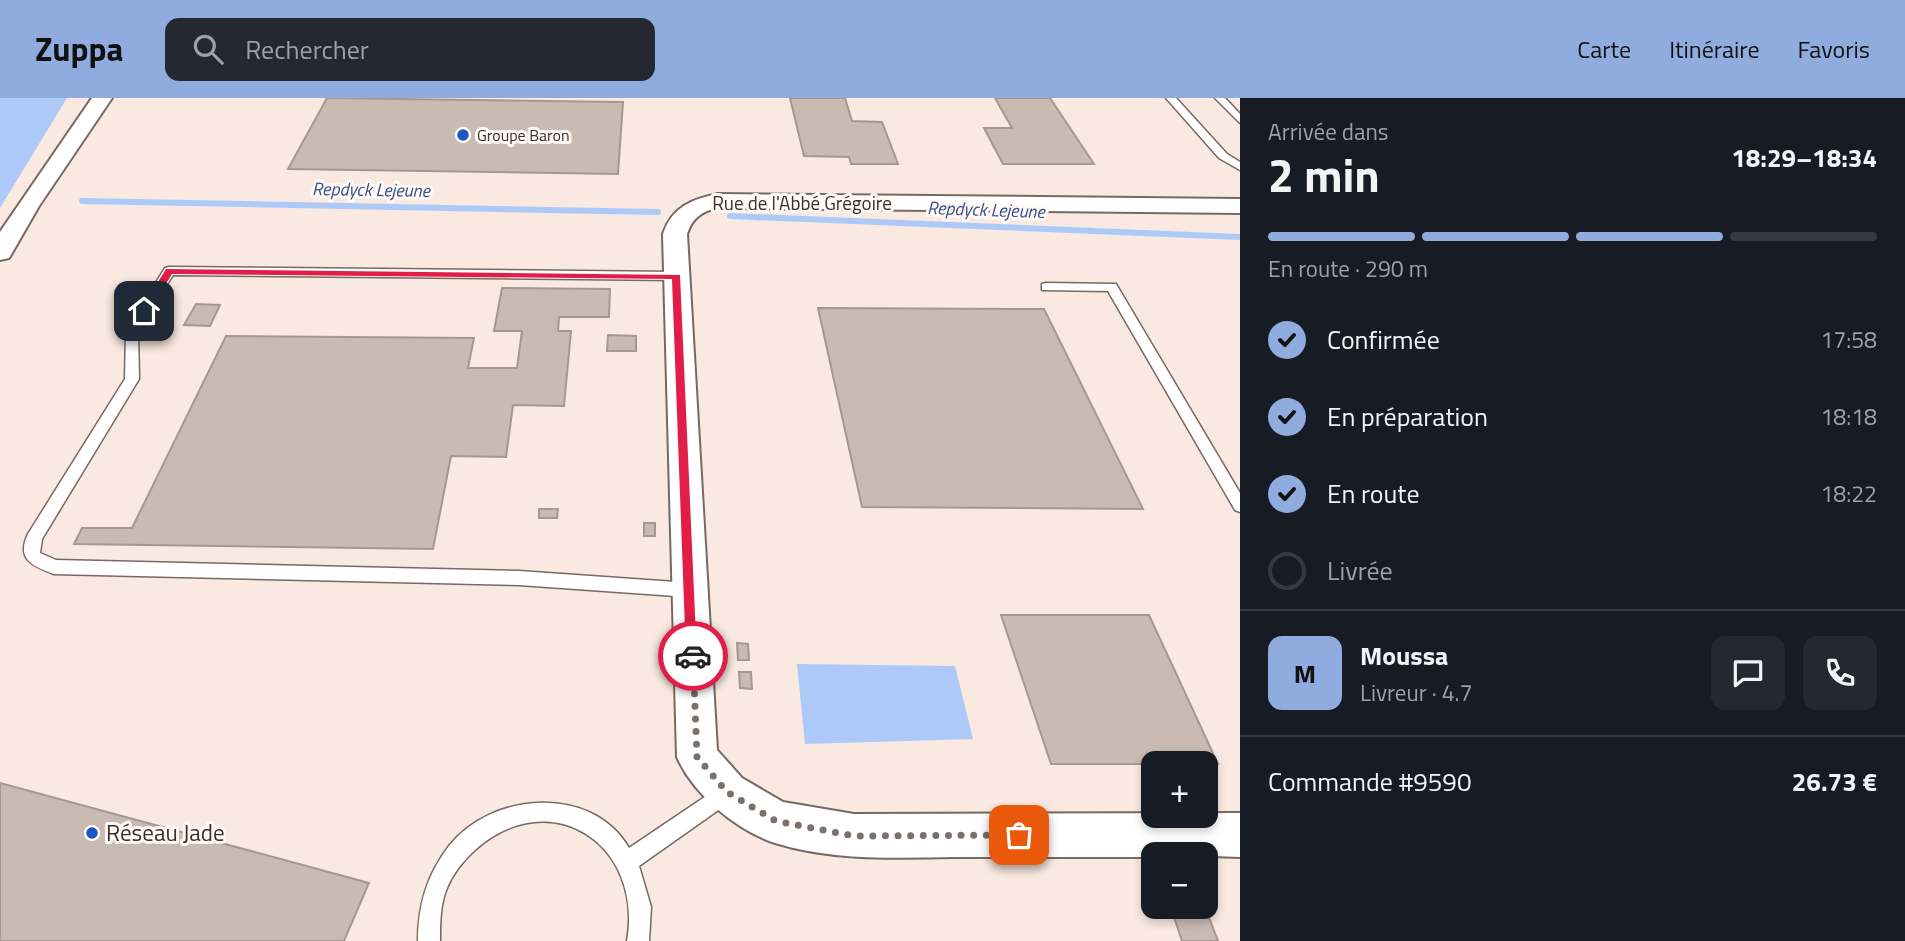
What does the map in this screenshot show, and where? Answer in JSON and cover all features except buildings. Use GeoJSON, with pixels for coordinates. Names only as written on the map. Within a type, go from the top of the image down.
{"type":"FeatureCollection","features":[{"type":"Feature","properties":{"kind":"street"},"geometry":{"type":"LineString","coordinates":[[0,253],[32,199],[102,98]]}},
{"type":"Feature","properties":{"kind":"street","name":"Rue de l'Abbé Grégoire"},"geometry":{"type":"LineString","coordinates":[[1240,206],[718,201],[694,207],[680,220],[675,234],[697,757],[727,792],[776,821],[854,836],[1240,835]]}},
{"type":"Feature","properties":{"kind":"lane"},"geometry":{"type":"LineString","coordinates":[[1171,98],[1223,156],[1240,167]]}},
{"type":"Feature","properties":{"kind":"lane"},"geometry":{"type":"LineString","coordinates":[[1220,98],[1240,120]]}},
{"type":"Feature","properties":{"kind":"lane"},"geometry":{"type":"LineString","coordinates":[[677,276],[169,271],[132,330],[132,379],[34,538],[32,556],[54,567],[519,578],[690,590]]}},
{"type":"Feature","properties":{"kind":"lane"},"geometry":{"type":"LineString","coordinates":[[1046,287],[1112,287],[1240,506]]}},
{"type":"Feature","properties":{"kind":"lane"},"geometry":{"type":"LineString","coordinates":[[628,861],[727,792]]}},
{"type":"Feature","properties":{"kind":"lane"},"geometry":{"type":"LineString","coordinates":[[429,941],[429,915],[439,879],[460,849],[486,827],[510,816],[535,811],[560,812],[587,821],[610,838],[628,861],[639,891],[642,925],[638,941]]}},
{"type":"Feature","properties":{"kind":"water"},"geometry":{"type":"Polygon","coordinates":[[[0,98],[67,98],[0,208],[0,98]]]}},
{"type":"Feature","properties":{"kind":"water"},"geometry":{"type":"Polygon","coordinates":[[[797,664],[955,666],[973,739],[805,744],[797,664]]]}},
{"type":"Feature","properties":{"kind":"waterway","name":"Repdyck Lejeune"},"geometry":{"type":"LineString","coordinates":[[82,201],[658,212]]}},
{"type":"Feature","properties":{"kind":"waterway","name":"Repdyck Lejeune"},"geometry":{"type":"LineString","coordinates":[[730,216],[1240,237]]}},
{"type":"Feature","properties":{"kind":"way so far"},"geometry":{"type":"LineString","coordinates":[[693,656],[697,757],[727,792],[776,821],[854,836],[1019,835]]}},
{"type":"Feature","properties":{"kind":"place","name":"Groupe Baron"},"geometry":{"type":"Point","coordinates":[463,135]}},
{"type":"Feature","properties":{"kind":"place","name":"Réseau Jade"},"geometry":{"type":"Point","coordinates":[92,833]}},
{"type":"Feature","properties":{"kind":"route"},"geometry":{"type":"LineString","coordinates":[[144,311],[169,271],[677,276],[693,656]]}}]}
